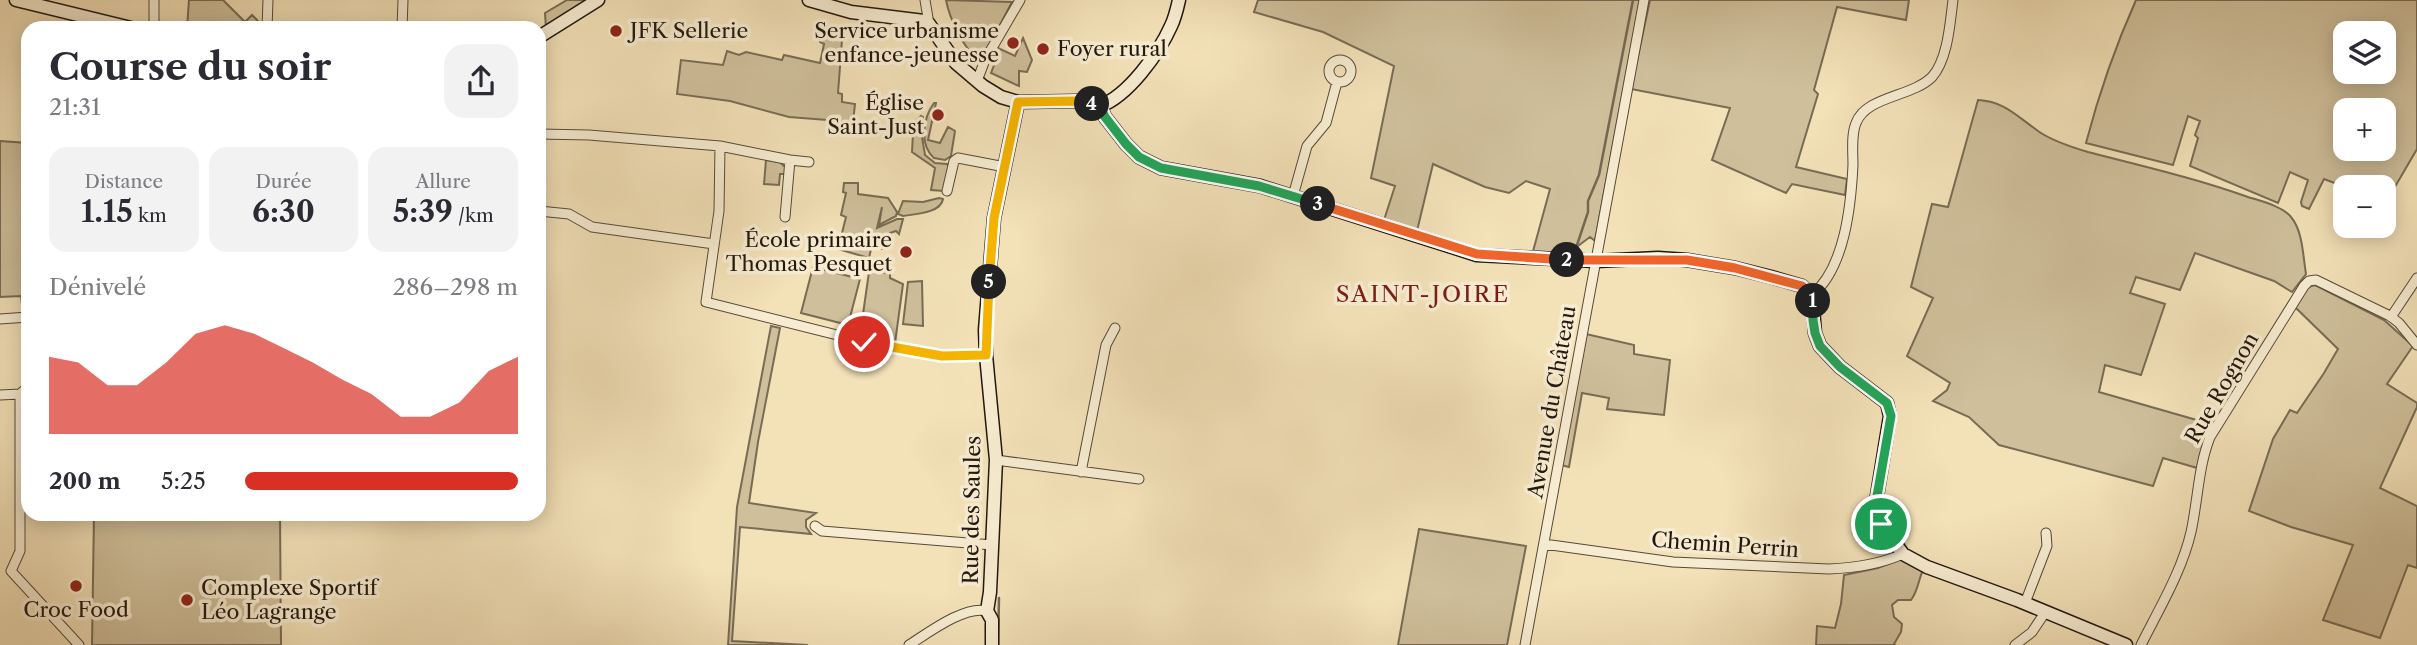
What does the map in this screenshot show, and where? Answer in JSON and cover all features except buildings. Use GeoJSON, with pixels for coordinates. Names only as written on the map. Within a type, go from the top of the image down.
{"type":"FeatureCollection","features":[{"type":"Feature","properties":{"kind":"street"},"geometry":{"type":"LineString","coordinates":[[16,0],[68,6],[101,21]]}},
{"type":"Feature","properties":{"kind":"street"},"geometry":{"type":"LineString","coordinates":[[154,0],[154,21]]}},
{"type":"Feature","properties":{"kind":"street"},"geometry":{"type":"LineString","coordinates":[[267,21],[268,0]]}},
{"type":"Feature","properties":{"kind":"street"},"geometry":{"type":"LineString","coordinates":[[402,21],[403,0]]}},
{"type":"Feature","properties":{"kind":"street"},"geometry":{"type":"LineString","coordinates":[[546,33],[598,0]]}},
{"type":"Feature","properties":{"kind":"street"},"geometry":{"type":"LineString","coordinates":[[809,0],[851,12],[929,24],[953,59],[977,81],[1001,97],[1018,102],[1077,101],[1100,106],[1110,102],[1142,72],[1172,26],[1180,0]]}},
{"type":"Feature","properties":{"kind":"street"},"geometry":{"type":"LineString","coordinates":[[925,0],[929,24]]}},
{"type":"Feature","properties":{"kind":"street"},"geometry":{"type":"LineString","coordinates":[[977,81],[985,60],[1020,0]]}},
{"type":"Feature","properties":{"kind":"street","name":"Avenue du Château"},"geometry":{"type":"LineString","coordinates":[[1525,645],[1644,0]]}},
{"type":"Feature","properties":{"kind":"street"},"geometry":{"type":"LineString","coordinates":[[1812,295],[1821,287],[1833,267],[1847,222],[1855,125],[1861,114],[1872,105],[1910,90],[1933,76],[1943,56],[1953,0]]}},
{"type":"Feature","properties":{"kind":"street"},"geometry":{"type":"LineString","coordinates":[[1293,196],[1307,146],[1326,123],[1337,82]]}},
{"type":"Feature","properties":{"kind":"street","name":"Rue des Saules"},"geometry":{"type":"LineString","coordinates":[[992,645],[992,620],[987,611],[996,460],[986,355],[993,229],[1018,102]]}},
{"type":"Feature","properties":{"kind":"street"},"geometry":{"type":"LineString","coordinates":[[1100,106],[1126,144],[1139,157],[1161,168],[1226,179],[1293,196],[1477,254],[1596,261],[1658,258],[1687,260],[1735,268],[1802,286],[1812,295],[1815,333],[1820,346],[1840,367],[1887,403],[1891,416],[1876,502],[1881,524],[1903,554],[1927,567],[2046,611],[2126,645]]}},
{"type":"Feature","properties":{"kind":"street"},"geometry":{"type":"LineString","coordinates":[[546,134],[720,146],[809,162]]}},
{"type":"Feature","properties":{"kind":"street"},"geometry":{"type":"LineString","coordinates":[[720,146],[719,211],[706,302],[864,342],[942,356],[986,355]]}},
{"type":"Feature","properties":{"kind":"street"},"geometry":{"type":"LineString","coordinates":[[947,191],[954,161],[958,158],[1005,167]]}},
{"type":"Feature","properties":{"kind":"street"},"geometry":{"type":"LineString","coordinates":[[785,217],[790,160]]}},
{"type":"Feature","properties":{"kind":"street"},"geometry":{"type":"LineString","coordinates":[[546,212],[569,214],[592,227],[714,244]]}},
{"type":"Feature","properties":{"kind":"street"},"geometry":{"type":"LineString","coordinates":[[2417,278],[2391,317],[2417,345]]}},
{"type":"Feature","properties":{"kind":"street","name":"Rue Rognon"},"geometry":{"type":"LineString","coordinates":[[2141,645],[2181,562],[2191,533],[2202,457],[2210,437],[2304,286],[2315,280],[2391,317]]}},
{"type":"Feature","properties":{"kind":"street"},"geometry":{"type":"LineString","coordinates":[[0,319],[21,318]]}},
{"type":"Feature","properties":{"kind":"street"},"geometry":{"type":"LineString","coordinates":[[1081,472],[1106,345],[1115,328]]}},
{"type":"Feature","properties":{"kind":"street"},"geometry":{"type":"LineString","coordinates":[[0,395],[20,394],[20,551],[16,565],[11,571],[0,576]]}},
{"type":"Feature","properties":{"kind":"street"},"geometry":{"type":"LineString","coordinates":[[996,460],[1139,479]]}},
{"type":"Feature","properties":{"kind":"street"},"geometry":{"type":"LineString","coordinates":[[815,526],[829,532],[992,545]]}},
{"type":"Feature","properties":{"kind":"street"},"geometry":{"type":"LineString","coordinates":[[2025,603],[2047,546],[2046,533]]}},
{"type":"Feature","properties":{"kind":"street","name":"Chemin Perrin"},"geometry":{"type":"LineString","coordinates":[[1544,544],[1673,562],[1829,569],[1852,568],[1903,554]]}},
{"type":"Feature","properties":{"kind":"street"},"geometry":{"type":"LineString","coordinates":[[11,571],[79,645]]}},
{"type":"Feature","properties":{"kind":"street"},"geometry":{"type":"LineString","coordinates":[[909,645],[977,608],[987,611]]}},
{"type":"Feature","properties":{"kind":"street"},"geometry":{"type":"LineString","coordinates":[[2015,645],[2032,632],[2046,611]]}},
{"type":"Feature","properties":{"kind":"shaded area"},"geometry":{"type":"Polygon","coordinates":[[[189,0],[223,0],[244,21],[188,21],[189,0]]]}},
{"type":"Feature","properties":{"kind":"shaded area"},"geometry":{"type":"Polygon","coordinates":[[[567,0],[589,0],[546,28],[545,13],[567,0]]]}},
{"type":"Feature","properties":{"kind":"shaded area"},"geometry":{"type":"Polygon","coordinates":[[[946,0],[1012,2],[980,63],[958,34],[946,0]]]}},
{"type":"Feature","properties":{"kind":"shaded area"},"geometry":{"type":"Polygon","coordinates":[[[1258,0],[1640,0],[1595,241],[1590,237],[1566,255],[1532,255],[1550,189],[1526,181],[1509,193],[1485,187],[1433,164],[1417,231],[1384,220],[1395,186],[1371,178],[1394,66],[1323,32],[1254,12],[1258,0]]]}},
{"type":"Feature","properties":{"kind":"shaded area"},"geometry":{"type":"Polygon","coordinates":[[[1650,0],[1909,0],[1906,20],[1837,7],[1814,90],[1818,94],[1796,167],[1847,179],[1845,195],[1792,184],[1786,193],[1712,160],[1730,108],[1631,89],[1650,0]]]}},
{"type":"Feature","properties":{"kind":"shaded area"},"geometry":{"type":"Polygon","coordinates":[[[2136,0],[2417,0],[2417,149],[2396,185],[2396,175],[2333,175],[2333,182],[2324,179],[2309,209],[2302,206],[2301,202],[2308,180],[2290,172],[2278,203],[2190,166],[2200,121],[2188,116],[2173,165],[2086,143],[2108,70],[2136,0]]]}},
{"type":"Feature","properties":{"kind":"shaded area"},"geometry":{"type":"Polygon","coordinates":[[[252,15],[258,21],[246,21],[252,15]]]}},
{"type":"Feature","properties":{"kind":"shaded area"},"geometry":{"type":"Polygon","coordinates":[[[821,34],[842,40],[838,93],[842,94],[842,102],[855,104],[853,122],[789,117],[730,101],[677,94],[681,60],[723,65],[727,51],[782,60],[784,55],[820,63],[824,44],[820,42],[821,34]]]}},
{"type":"Feature","properties":{"kind":"shaded area"},"geometry":{"type":"Polygon","coordinates":[[[1023,38],[1032,60],[1027,72],[1019,71],[1019,86],[991,73],[998,55],[993,53],[996,47],[1015,56],[1023,38]]]}},
{"type":"Feature","properties":{"kind":"shaded area"},"geometry":{"type":"Polygon","coordinates":[[[1978,100],[1996,103],[2043,135],[2062,143],[2265,202],[2282,210],[2295,223],[2306,274],[2292,292],[2274,281],[2195,253],[2180,290],[2136,277],[2130,293],[2165,304],[2141,375],[2105,365],[2099,392],[2214,425],[2197,468],[2163,458],[2153,486],[1999,445],[1969,417],[1933,401],[1947,390],[1950,383],[1907,356],[1933,298],[1911,287],[1932,204],[1948,207],[1978,100]]]}},
{"type":"Feature","properties":{"kind":"shaded area"},"geometry":{"type":"Polygon","coordinates":[[[934,103],[928,140],[940,143],[948,127],[955,131],[951,156],[945,160],[934,158],[926,146],[925,124],[934,103]]]}},
{"type":"Feature","properties":{"kind":"shaded area"},"geometry":{"type":"Polygon","coordinates":[[[921,116],[925,155],[935,163],[947,164],[949,167],[944,191],[931,190],[935,168],[912,152],[911,126],[921,116]]]}},
{"type":"Feature","properties":{"kind":"shaded area"},"geometry":{"type":"Polygon","coordinates":[[[0,141],[21,142],[21,296],[0,297],[0,141]]]}},
{"type":"Feature","properties":{"kind":"shaded area"},"geometry":{"type":"Polygon","coordinates":[[[766,160],[780,162],[785,167],[786,174],[780,174],[779,185],[764,184],[766,160]]]}},
{"type":"Feature","properties":{"kind":"shaded area"},"geometry":{"type":"Polygon","coordinates":[[[844,183],[858,183],[858,194],[888,198],[897,212],[896,216],[879,225],[882,207],[877,228],[903,219],[899,234],[896,231],[890,233],[887,248],[881,249],[876,244],[872,245],[869,258],[838,249],[846,217],[841,215],[846,193],[843,192],[844,183]]]}},
{"type":"Feature","properties":{"kind":"shaded area"},"geometry":{"type":"Polygon","coordinates":[[[943,199],[941,204],[933,210],[903,216],[898,214],[903,201],[923,202],[943,199]]]}},
{"type":"Feature","properties":{"kind":"shaded area"},"geometry":{"type":"Polygon","coordinates":[[[813,267],[860,279],[848,325],[801,313],[813,267]]]}},
{"type":"Feature","properties":{"kind":"shaded area"},"geometry":{"type":"Polygon","coordinates":[[[869,272],[890,273],[890,278],[903,284],[895,343],[860,335],[869,272]]]}},
{"type":"Feature","properties":{"kind":"shaded area"},"geometry":{"type":"Polygon","coordinates":[[[922,281],[923,326],[903,324],[908,282],[922,281]]]}},
{"type":"Feature","properties":{"kind":"shaded area"},"geometry":{"type":"Polygon","coordinates":[[[2315,285],[2384,320],[2413,346],[2387,384],[2417,403],[2417,407],[2380,488],[2417,506],[2417,568],[2408,565],[2380,638],[2323,620],[2353,545],[2291,527],[2249,511],[2273,439],[2290,410],[2297,413],[2338,349],[2295,307],[2308,287],[2315,285]]]}},
{"type":"Feature","properties":{"kind":"shaded area"},"geometry":{"type":"Polygon","coordinates":[[[771,326],[780,328],[749,503],[816,513],[806,520],[806,527],[811,534],[740,527],[732,641],[808,645],[728,645],[737,507],[771,326]]]}},
{"type":"Feature","properties":{"kind":"shaded area"},"geometry":{"type":"Polygon","coordinates":[[[1586,334],[1634,345],[1634,354],[1670,360],[1664,415],[1607,409],[1609,398],[1582,393],[1569,467],[1561,465],[1586,334]]]}},
{"type":"Feature","properties":{"kind":"shaded area","name":"Complexe Sportif Léo Lagrange"},"geometry":{"type":"Polygon","coordinates":[[[94,521],[280,521],[281,645],[92,645],[94,521]]]}},
{"type":"Feature","properties":{"kind":"shaded area"},"geometry":{"type":"Polygon","coordinates":[[[1419,529],[1526,546],[1507,645],[1398,645],[1419,529]]]}},
{"type":"Feature","properties":{"kind":"shaded area"},"geometry":{"type":"Polygon","coordinates":[[[1901,559],[1923,570],[1911,600],[1898,600],[1892,605],[1894,617],[1902,624],[1895,645],[1816,645],[1817,626],[1835,628],[1844,575],[1878,568],[1901,559]]]}},
{"type":"Feature","properties":{"kind":"waterway"},"geometry":{"type":"LineString","coordinates":[[1574,254],[1588,212],[1588,201],[1599,175],[1633,0]]}},
{"type":"Feature","properties":{"kind":"waterway"},"geometry":{"type":"LineString","coordinates":[[998,645],[999,598]]}},
{"type":"Feature","properties":{"kind":"place","name":"JFK Sellerie"},"geometry":{"type":"Point","coordinates":[616,31]}},
{"type":"Feature","properties":{"kind":"place","name":"Service urbanisme enfance-jeunesse"},"geometry":{"type":"Point","coordinates":[1013,43]}},
{"type":"Feature","properties":{"kind":"place","name":"Foyer rural"},"geometry":{"type":"Point","coordinates":[1043,49]}},
{"type":"Feature","properties":{"kind":"place","name":"Église Saint-Just"},"geometry":{"type":"Point","coordinates":[938,115]}},
{"type":"Feature","properties":{"kind":"place","name":"École primaire Thomas Pesquet"},"geometry":{"type":"Point","coordinates":[906,252]}},
{"type":"Feature","properties":{"kind":"place","name":"Croc Food"},"geometry":{"type":"Point","coordinates":[76,586]}},
{"type":"Feature","properties":{"kind":"place","name":"Complexe Sportif Léo Lagrange"},"geometry":{"type":"Point","coordinates":[187,600]}},
{"type":"Feature","properties":{"kind":"district","name":"SAINT-JOIRE"},"geometry":{"type":"Point","coordinates":[1423,294]}},
{"type":"Feature","properties":{"kind":"route"},"geometry":{"type":"LineString","coordinates":[[864,342],[942,356],[986,355],[985,330],[994,218],[1018,102],[1077,101],[1100,106],[1126,144],[1139,157],[1161,168],[1259,186],[1477,254],[1596,261],[1658,258],[1687,260],[1735,268],[1808,289],[1814,303],[1813,320],[1820,346],[1840,367],[1887,403],[1891,416],[1876,502],[1881,524]]}}]}
